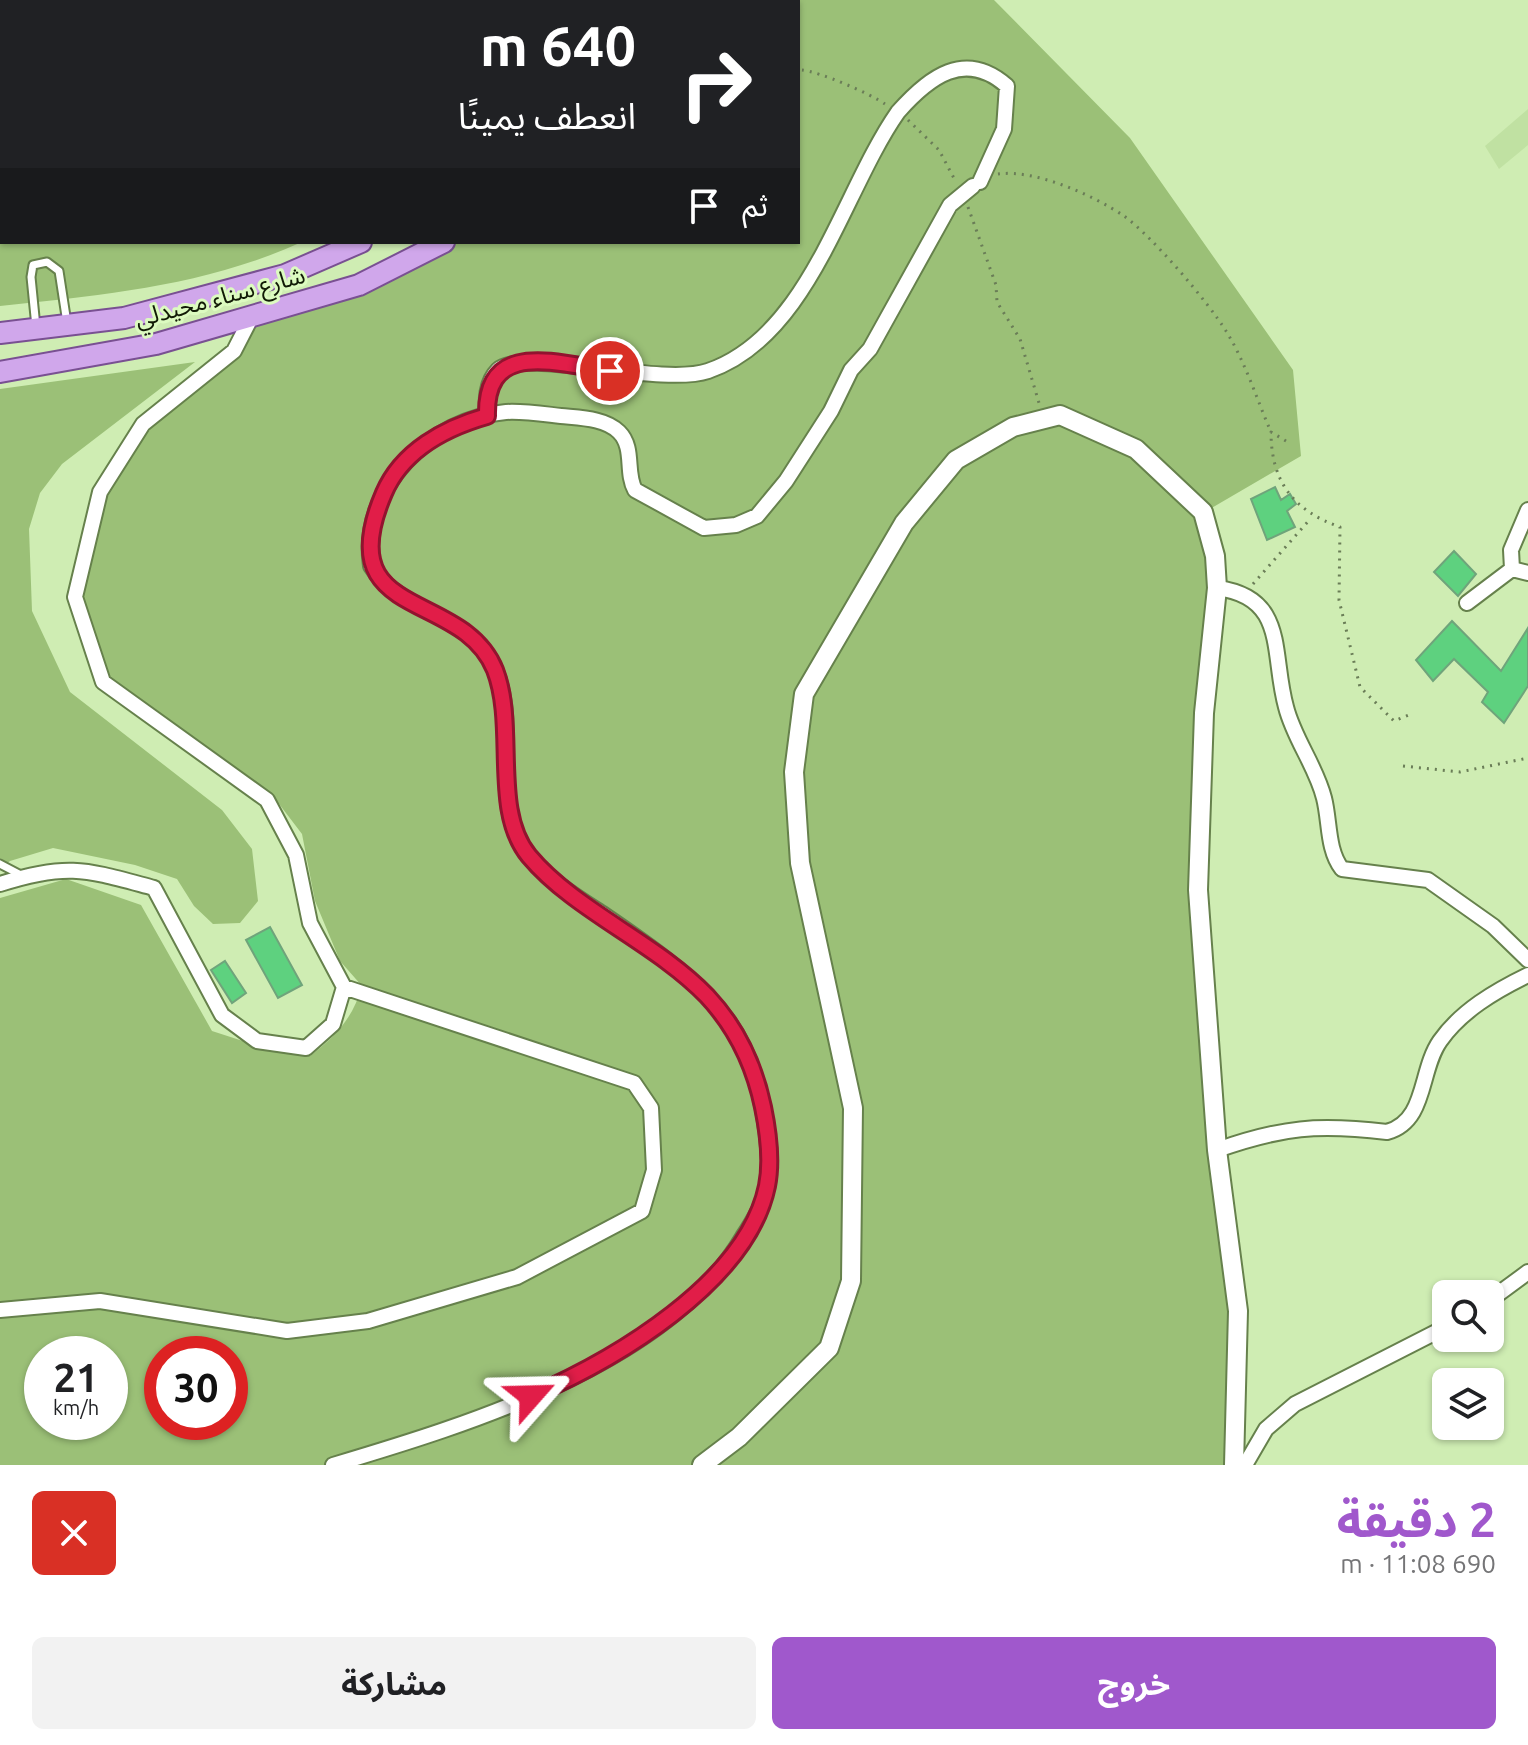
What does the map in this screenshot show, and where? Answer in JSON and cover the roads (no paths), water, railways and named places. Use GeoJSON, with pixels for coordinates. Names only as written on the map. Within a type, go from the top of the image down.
{"type":"FeatureCollection","features":[{"type":"Feature","properties":{"kind":"main road","name":"شارع سناء محيدلي"},"geometry":{"type":"LineString","coordinates":[[0,333],[124,318],[285,275],[356,244]]}},
{"type":"Feature","properties":{"kind":"main road","name":"شارع سناء محيدلي"},"geometry":{"type":"LineString","coordinates":[[0,372],[156,344],[359,285],[440,244]]}},
{"type":"Feature","properties":{"kind":"street"},"geometry":{"type":"LineString","coordinates":[[333,1465],[489,1414],[552,1387],[632,1343],[693,1296],[722,1267],[757,1214],[768,1182],[767,1135],[757,1082],[727,1019],[687,976],[566,890],[525,851],[515,832],[510,812],[507,730],[502,693],[490,659],[457,627],[399,595],[371,566],[374,529],[390,480],[421,447],[440,434],[487,416],[529,413],[608,425],[625,440],[631,484],[642,496],[704,528],[717,529],[748,520],[764,508],[812,442],[851,370],[877,337],[922,251],[971,188],[1004,129],[1007,86],[991,72],[965,68],[946,71],[912,96],[898,112],[800,289],[780,317],[748,348],[711,370],[682,377],[532,362],[506,365],[498,370],[488,390],[487,416]]}},
{"type":"Feature","properties":{"kind":"street"},"geometry":{"type":"LineString","coordinates":[[0,1310],[100,1301],[287,1331],[368,1321],[517,1277],[642,1211],[654,1170],[651,1108],[634,1083],[344,987],[310,923],[296,855],[267,800],[103,682],[75,597],[100,492],[143,424],[234,351],[252,316]]}},
{"type":"Feature","properties":{"kind":"street"},"geometry":{"type":"LineString","coordinates":[[702,1465],[739,1437],[829,1348],[851,1281],[853,1108],[800,863],[794,772],[804,694],[904,523],[956,460],[1013,427],[1060,415],[1136,449],[1203,512],[1215,556],[1217,588],[1204,713],[1198,890],[1217,1150],[1238,1311],[1234,1465]]}},
{"type":"Feature","properties":{"kind":"street"},"geometry":{"type":"LineString","coordinates":[[1467,603],[1512,569],[1514,540],[1528,510]]}},
{"type":"Feature","properties":{"kind":"street"},"geometry":{"type":"LineString","coordinates":[[1512,569],[1528,573]]}},
{"type":"Feature","properties":{"kind":"street"},"geometry":{"type":"LineString","coordinates":[[1217,588],[1245,593],[1260,606],[1271,630],[1286,707],[1322,787],[1337,863],[1349,873],[1428,880],[1493,926],[1528,960]]}},
{"type":"Feature","properties":{"kind":"street"},"geometry":{"type":"LineString","coordinates":[[0,884],[77,868],[154,888],[222,1015],[257,1041],[306,1048],[333,1024],[344,987]]}},
{"type":"Feature","properties":{"kind":"street"},"geometry":{"type":"LineString","coordinates":[[1217,1150],[1256,1136],[1307,1127],[1387,1132],[1397,1129],[1415,1111],[1423,1076],[1441,1039],[1483,1000],[1528,975]]}},
{"type":"Feature","properties":{"kind":"street"},"geometry":{"type":"LineString","coordinates":[[1504,1290],[1528,1272]]}},
{"type":"Feature","properties":{"kind":"street"},"geometry":{"type":"LineString","coordinates":[[1245,1465],[1266,1429],[1295,1404],[1432,1334]]}},
{"type":"Feature","properties":{"kind":"lane"},"geometry":{"type":"LineString","coordinates":[[36,329],[31,277],[33,265],[47,262],[59,271],[67,325]]}},
{"type":"Feature","properties":{"kind":"lane"},"geometry":{"type":"LineString","coordinates":[[0,864],[23,877]]}}]}
